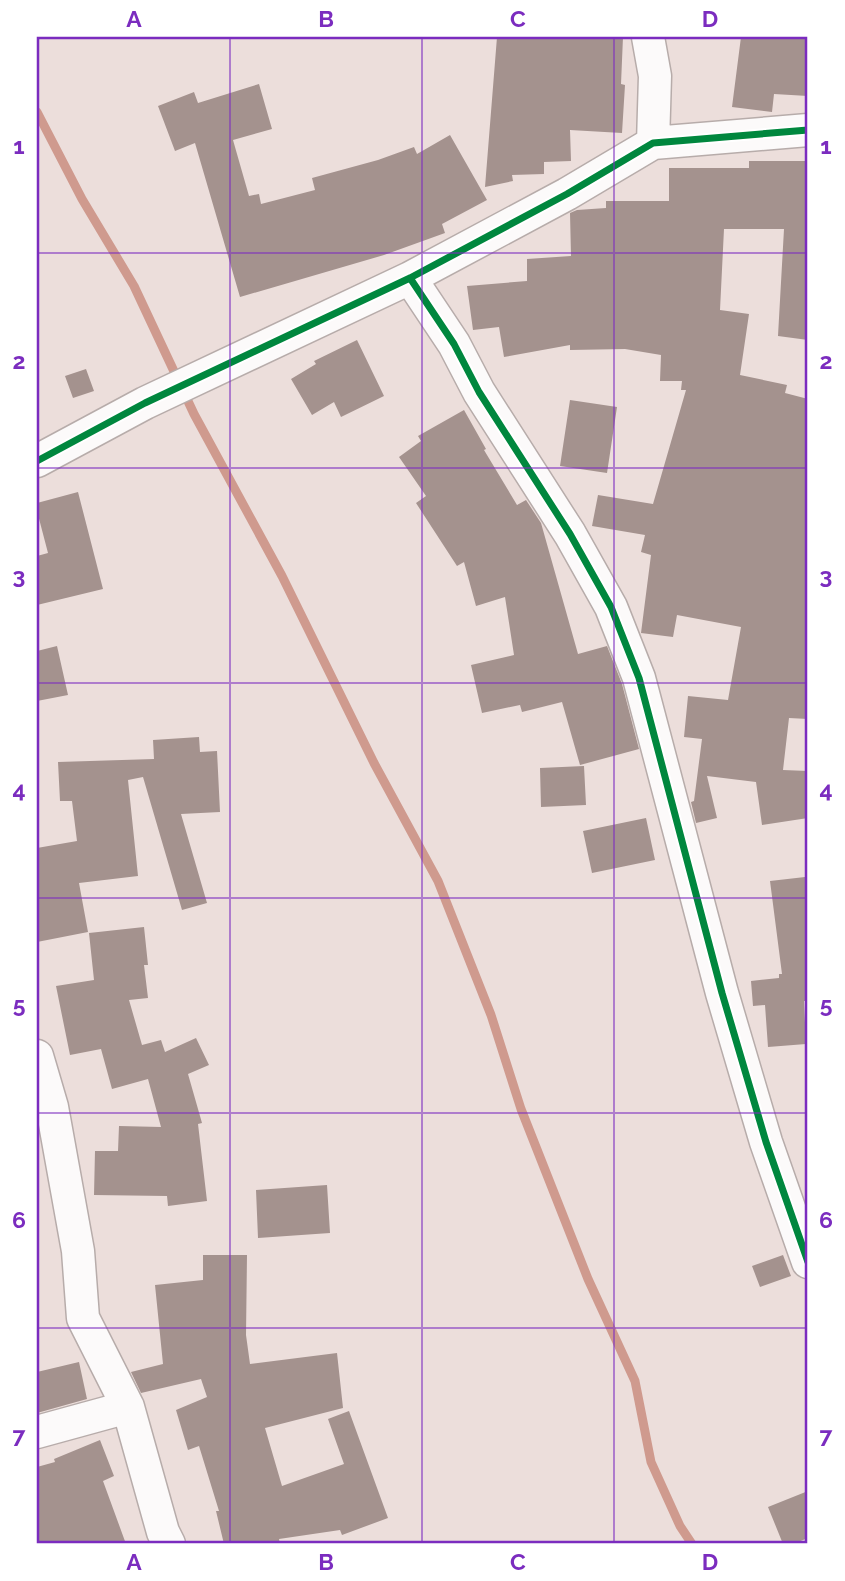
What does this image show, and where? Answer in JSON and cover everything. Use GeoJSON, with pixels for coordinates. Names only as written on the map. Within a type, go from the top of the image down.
{"type":"FeatureCollection","features":[{"type":"Feature","properties":{"kind":"street"},"geometry":{"type":"LineString","coordinates":[[648,37],[655,76],[653,143]]}},
{"type":"Feature","properties":{"kind":"street"},"geometry":{"type":"LineString","coordinates":[[37,461],[145,403],[410,278],[567,194],[653,143],[808,130]]}},
{"type":"Feature","properties":{"kind":"street"},"geometry":{"type":"LineString","coordinates":[[410,278],[454,344],[479,392],[570,534],[611,607],[639,678],[722,993],[766,1142],[808,1262]]}},
{"type":"Feature","properties":{"kind":"street"},"geometry":{"type":"LineString","coordinates":[[37,1056],[52,1107],[76,1238],[83,1318],[128,1407],[163,1532],[169,1544]]}},
{"type":"Feature","properties":{"kind":"street"},"geometry":{"type":"LineString","coordinates":[[37,1432],[128,1407]]}},
{"type":"Feature","properties":{"kind":"building"},"geometry":{"type":"Polygon","coordinates":[[[497,37],[623,37],[621,84],[625,85],[622,133],[570,130],[571,161],[544,162],[544,174],[512,175],[513,181],[485,187],[497,37]]]}},
{"type":"Feature","properties":{"kind":"building"},"geometry":{"type":"Polygon","coordinates":[[[741,37],[808,37],[808,96],[774,94],[772,112],[732,107],[741,37]]]}},
{"type":"Feature","properties":{"kind":"building"},"geometry":{"type":"Polygon","coordinates":[[[259,84],[272,129],[233,140],[249,196],[259,194],[261,204],[315,190],[312,178],[414,147],[417,154],[450,135],[487,200],[442,224],[445,233],[384,255],[240,297],[195,143],[175,151],[158,106],[194,92],[198,103],[259,84]]]}},
{"type":"Feature","properties":{"kind":"building"},"geometry":{"type":"Polygon","coordinates":[[[749,161],[808,161],[808,340],[778,336],[784,229],[724,229],[720,310],[749,314],[740,375],[787,385],[785,393],[808,399],[808,719],[789,718],[783,770],[808,771],[808,818],[762,825],[756,782],[707,776],[717,818],[696,823],[691,802],[694,801],[702,739],[684,737],[688,696],[728,700],[741,627],[677,615],[673,637],[641,633],[651,555],[641,552],[645,535],[592,526],[598,495],[653,504],[686,390],[681,390],[682,381],[660,381],[661,355],[625,349],[570,350],[570,345],[504,357],[499,327],[473,330],[467,286],[527,281],[527,259],[571,256],[570,213],[577,210],[606,208],[606,201],[669,201],[669,168],[749,168],[749,161]]]}},
{"type":"Feature","properties":{"kind":"building"},"geometry":{"type":"Polygon","coordinates":[[[357,340],[384,396],[341,417],[334,402],[312,415],[291,379],[316,364],[314,361],[357,340]]]}},
{"type":"Feature","properties":{"kind":"building"},"geometry":{"type":"Polygon","coordinates":[[[86,369],[94,391],[73,398],[65,376],[86,369]]]}},
{"type":"Feature","properties":{"kind":"building"},"geometry":{"type":"Polygon","coordinates":[[[570,400],[617,407],[607,473],[560,466],[570,400]]]}},
{"type":"Feature","properties":{"kind":"building"},"geometry":{"type":"Polygon","coordinates":[[[464,410],[517,505],[526,500],[541,523],[578,654],[607,646],[622,684],[639,749],[580,765],[562,702],[522,712],[520,705],[482,713],[471,665],[514,655],[505,597],[476,606],[464,562],[457,566],[416,503],[426,496],[399,457],[421,441],[418,436],[464,410]]]}},
{"type":"Feature","properties":{"kind":"building"},"geometry":{"type":"Polygon","coordinates":[[[78,492],[103,589],[37,605],[37,556],[48,553],[37,503],[78,492]]]}},
{"type":"Feature","properties":{"kind":"building"},"geometry":{"type":"Polygon","coordinates":[[[57,646],[68,695],[37,701],[37,651],[57,646]]]}},
{"type":"Feature","properties":{"kind":"building"},"geometry":{"type":"Polygon","coordinates":[[[199,737],[200,752],[217,751],[220,812],[181,814],[207,903],[182,910],[143,777],[128,780],[138,876],[79,883],[88,932],[37,942],[37,848],[77,841],[72,801],[60,801],[58,762],[154,759],[153,740],[199,737]]]}},
{"type":"Feature","properties":{"kind":"building"},"geometry":{"type":"Polygon","coordinates":[[[584,766],[586,805],[541,807],[540,768],[584,766]]]}},
{"type":"Feature","properties":{"kind":"building"},"geometry":{"type":"Polygon","coordinates":[[[646,818],[655,860],[592,873],[583,831],[646,818]]]}},
{"type":"Feature","properties":{"kind":"building"},"geometry":{"type":"Polygon","coordinates":[[[805,877],[808,904],[808,1001],[804,1001],[806,1044],[768,1047],[765,1005],[753,1006],[751,981],[779,978],[779,974],[782,974],[770,881],[805,877]]]}},
{"type":"Feature","properties":{"kind":"building"},"geometry":{"type":"Polygon","coordinates":[[[144,927],[148,965],[144,965],[148,998],[129,1000],[142,1045],[161,1040],[165,1052],[196,1038],[209,1065],[188,1074],[202,1123],[198,1124],[207,1201],[168,1206],[167,1196],[94,1195],[95,1151],[118,1151],[119,1126],[161,1127],[148,1079],[112,1089],[101,1049],[70,1055],[56,986],[94,980],[89,933],[144,927]]]}},
{"type":"Feature","properties":{"kind":"building"},"geometry":{"type":"Polygon","coordinates":[[[327,1185],[330,1233],[258,1238],[256,1190],[327,1185]]]}},
{"type":"Feature","properties":{"kind":"building"},"geometry":{"type":"Polygon","coordinates":[[[203,1255],[247,1255],[246,1335],[250,1364],[337,1353],[343,1408],[265,1428],[282,1486],[344,1464],[328,1419],[349,1411],[388,1518],[342,1535],[340,1530],[279,1539],[280,1544],[224,1544],[216,1511],[219,1511],[199,1446],[188,1450],[176,1410],[207,1397],[201,1379],[141,1393],[131,1372],[163,1364],[155,1285],[203,1280],[203,1255]]]}},
{"type":"Feature","properties":{"kind":"building"},"geometry":{"type":"Polygon","coordinates":[[[783,1255],[791,1276],[760,1287],[752,1266],[783,1255]]]}},
{"type":"Feature","properties":{"kind":"building"},"geometry":{"type":"Polygon","coordinates":[[[79,1362],[87,1399],[37,1413],[37,1372],[79,1362]]]}},
{"type":"Feature","properties":{"kind":"building"},"geometry":{"type":"Polygon","coordinates":[[[100,1440],[114,1476],[103,1481],[126,1544],[37,1544],[37,1467],[55,1462],[54,1459],[100,1440]]]}},
{"type":"Feature","properties":{"kind":"building"},"geometry":{"type":"Polygon","coordinates":[[[808,1491],[808,1538],[793,1544],[783,1544],[768,1507],[808,1491]]]}},
{"type":"Feature","properties":{"kind":"waterway"},"geometry":{"type":"LineString","coordinates":[[37,112],[82,199],[134,286],[194,414],[282,576],[374,763],[438,881],[491,1015],[521,1109],[588,1279],[635,1381],[651,1462],[680,1526],[692,1544]]}},
{"type":"Feature","properties":{"kind":"cycle path"},"geometry":{"type":"LineString","coordinates":[[37,461],[145,403],[410,278],[567,194],[653,143],[808,130]]}},
{"type":"Feature","properties":{"kind":"cycle path"},"geometry":{"type":"LineString","coordinates":[[410,278],[454,344],[479,392],[570,534],[611,607],[639,678],[722,993],[766,1142],[808,1262]]}}]}
